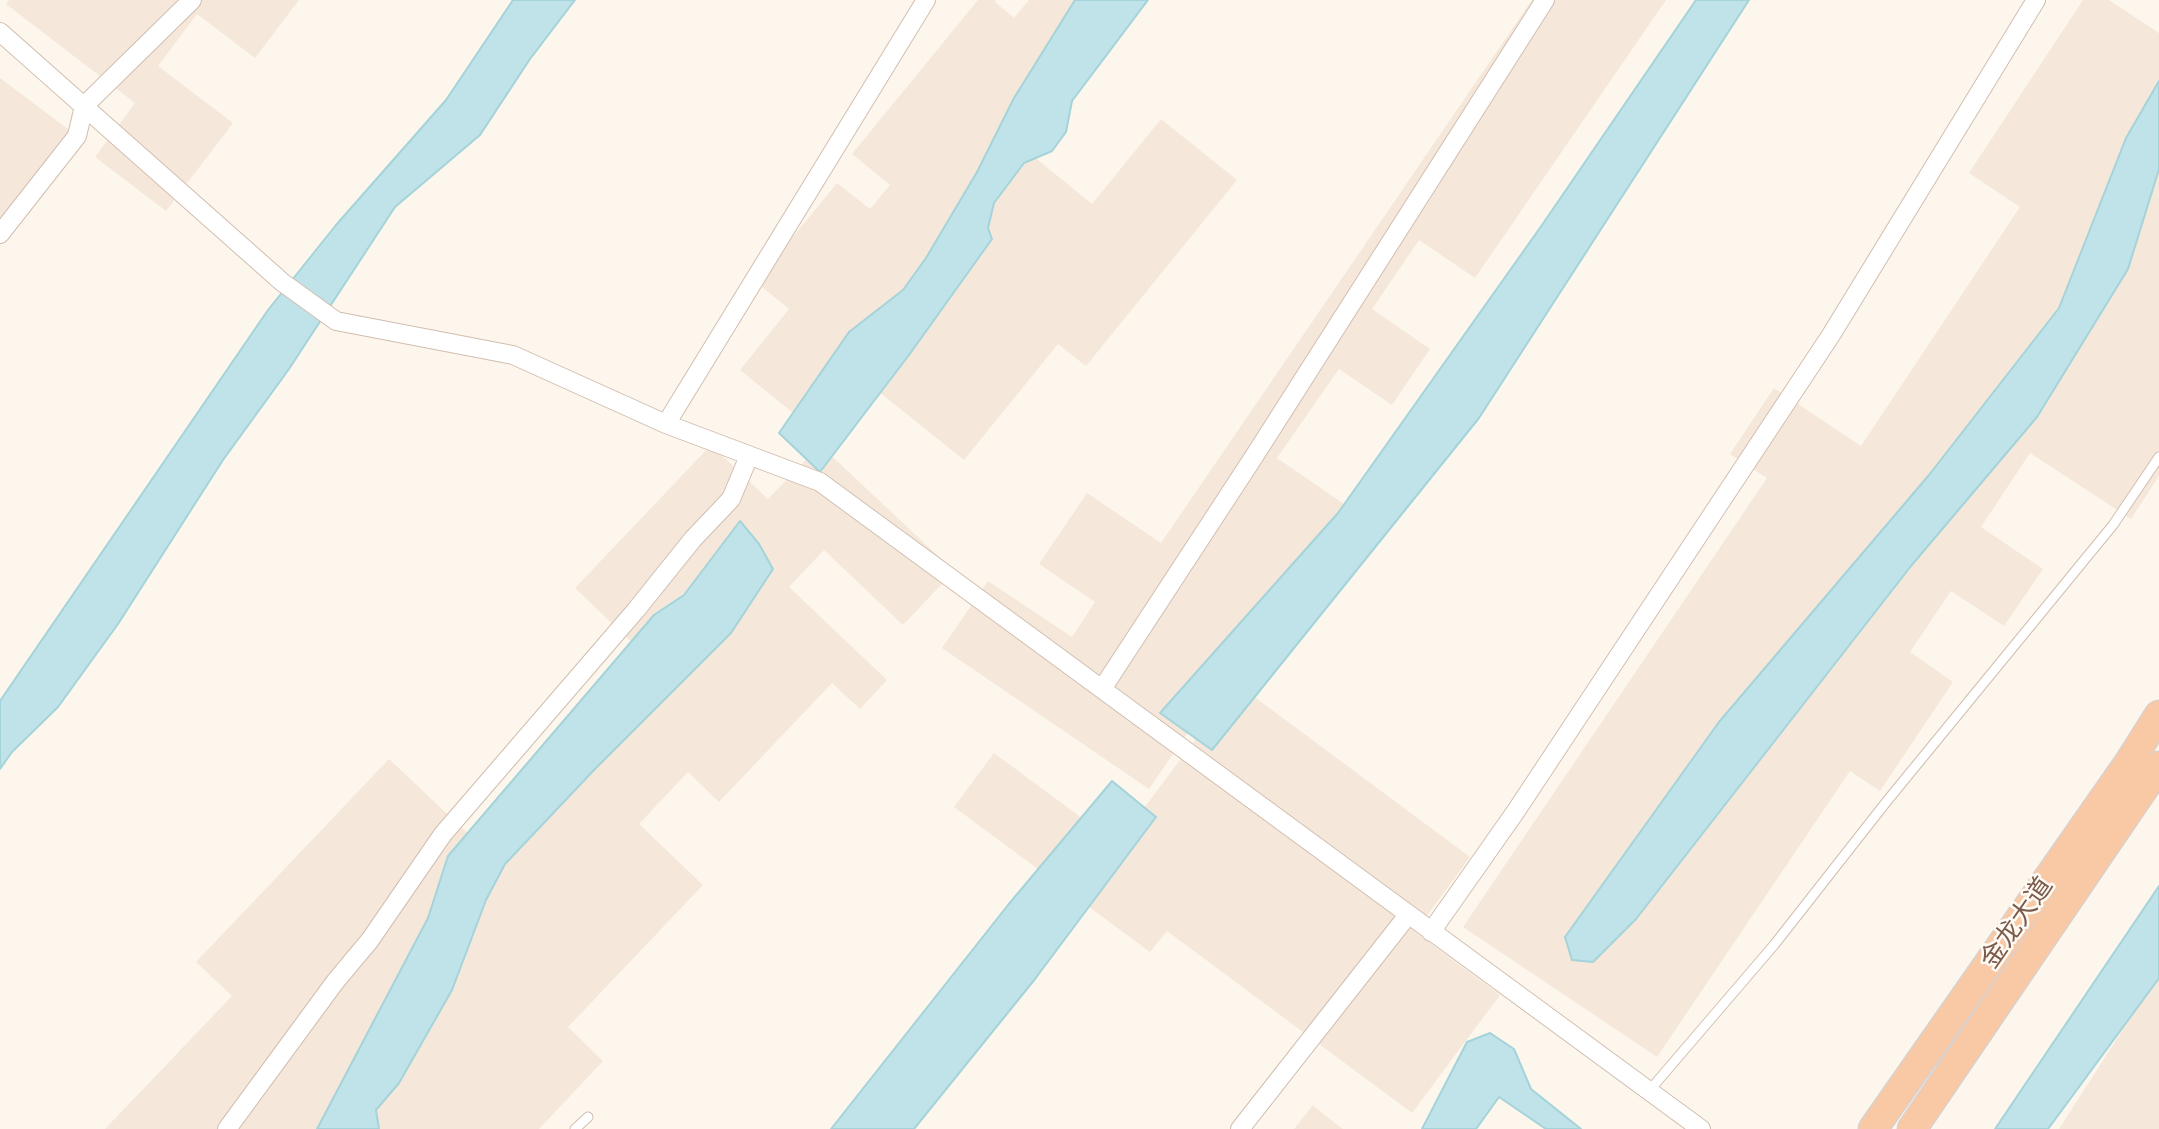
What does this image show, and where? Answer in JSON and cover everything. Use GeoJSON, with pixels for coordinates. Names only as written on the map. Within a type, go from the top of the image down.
{"type":"FeatureCollection","features":[{"type":"Feature","properties":{"kind":"highway","name":"金龙大道"},"geometry":{"type":"LineString","coordinates":[[1873,1129],[2128,764],[2159,715]]}},
{"type":"Feature","properties":{"kind":"highway","name":"金龙大道"},"geometry":{"type":"LineString","coordinates":[[1912,1129],[2159,766]]}},
{"type":"Feature","properties":{"kind":"street"},"geometry":{"type":"LineString","coordinates":[[0,234],[77,136],[84,106],[192,0]]}},
{"type":"Feature","properties":{"kind":"street"},"geometry":{"type":"LineString","coordinates":[[666,425],[926,0]]}},
{"type":"Feature","properties":{"kind":"street"},"geometry":{"type":"LineString","coordinates":[[1102,689],[1255,455],[1545,0]]}},
{"type":"Feature","properties":{"kind":"street"},"geometry":{"type":"LineString","coordinates":[[1431,932],[1516,811],[1831,335],[2036,0]]}},
{"type":"Feature","properties":{"kind":"street"},"geometry":{"type":"LineString","coordinates":[[0,32],[282,282],[336,321],[513,355],[666,425],[820,482],[1700,1129]]}},
{"type":"Feature","properties":{"kind":"street"},"geometry":{"type":"LineString","coordinates":[[228,1129],[335,982],[370,940],[443,834],[730,499],[749,456]]}},
{"type":"Feature","properties":{"kind":"street"},"geometry":{"type":"LineString","coordinates":[[1241,1129],[1408,915]]}},
{"type":"Feature","properties":{"kind":"lane"},"geometry":{"type":"LineString","coordinates":[[1649,1091],[1774,945],[1887,801],[2113,525],[2159,457]]}},
{"type":"Feature","properties":{"kind":"lane"},"geometry":{"type":"LineString","coordinates":[[575,1129],[588,1117]]}},
{"type":"Feature","properties":{"kind":"shaded area"},"geometry":{"type":"Polygon","coordinates":[[[9,0],[299,0],[255,58],[197,14],[158,66],[233,123],[166,211],[95,157],[135,103],[6,4],[9,0]]]}},
{"type":"Feature","properties":{"kind":"shaded area"},"geometry":{"type":"Polygon","coordinates":[[[978,0],[996,0],[995,2],[1014,18],[1029,0],[1123,0],[1011,138],[1092,204],[1161,119],[1237,180],[1086,366],[1058,344],[964,460],[858,375],[813,429],[740,370],[789,309],[756,282],[837,183],[870,209],[890,185],[852,154],[978,0]]]}},
{"type":"Feature","properties":{"kind":"shaded area"},"geometry":{"type":"Polygon","coordinates":[[[1532,0],[1666,0],[1475,278],[1419,240],[1372,309],[1430,349],[1392,405],[1339,369],[1277,458],[1344,504],[1149,789],[942,648],[988,581],[1072,637],[1095,602],[1039,564],[1087,493],[1161,543],[1532,0]]]}},
{"type":"Feature","properties":{"kind":"shaded area"},"geometry":{"type":"Polygon","coordinates":[[[2083,0],[2109,0],[2159,33],[2159,476],[2131,519],[2030,453],[1981,527],[2043,569],[2004,626],[1951,591],[1910,652],[1953,682],[1880,791],[1850,771],[1657,1057],[1463,927],[1767,478],[1730,454],[1774,388],[1861,446],[2020,207],[1969,173],[2083,0]]]}},
{"type":"Feature","properties":{"kind":"shaded area"},"geometry":{"type":"Polygon","coordinates":[[[0,78],[77,136],[0,238],[0,78]]]}},
{"type":"Feature","properties":{"kind":"shaded area"},"geometry":{"type":"Polygon","coordinates":[[[711,445],[768,499],[820,445],[954,571],[903,625],[824,550],[789,587],[887,680],[860,709],[832,683],[719,802],[688,772],[639,824],[703,885],[568,1027],[603,1061],[539,1129],[105,1129],[232,996],[196,962],[389,759],[476,841],[649,659],[575,588],[711,445]]]}},
{"type":"Feature","properties":{"kind":"shaded area"},"geometry":{"type":"Polygon","coordinates":[[[1237,684],[1470,857],[1415,932],[1500,995],[1412,1113],[1167,931],[1150,952],[954,807],[994,753],[1117,844],[1237,684]]]}},
{"type":"Feature","properties":{"kind":"shaded area"},"geometry":{"type":"Polygon","coordinates":[[[2159,973],[2159,1129],[2059,1129],[2159,973]]]}},
{"type":"Feature","properties":{"kind":"shaded area"},"geometry":{"type":"Polygon","coordinates":[[[1313,1105],[1331,1120],[1343,1129],[1294,1129],[1313,1105]]]}},
{"type":"Feature","properties":{"kind":"water"},"geometry":{"type":"Polygon","coordinates":[[[513,0],[575,0],[530,59],[480,135],[395,207],[289,369],[223,460],[118,624],[58,707],[12,752],[0,769],[0,701],[268,310],[336,225],[446,100],[513,0]]]}},
{"type":"Feature","properties":{"kind":"water"},"geometry":{"type":"Polygon","coordinates":[[[1075,0],[1148,0],[1072,101],[1066,132],[1052,151],[1024,163],[994,203],[988,228],[992,239],[909,355],[820,472],[779,433],[849,332],[903,290],[926,258],[977,172],[1014,98],[1075,0]]]}},
{"type":"Feature","properties":{"kind":"water"},"geometry":{"type":"Polygon","coordinates":[[[1696,0],[1749,0],[1479,418],[1212,750],[1160,713],[1338,513],[1542,225],[1696,0]]]}},
{"type":"Feature","properties":{"kind":"water"},"geometry":{"type":"Polygon","coordinates":[[[2159,81],[2159,169],[2128,269],[2037,417],[1911,566],[1636,919],[1593,962],[1572,960],[1565,937],[1719,722],[1929,475],[2059,308],[2126,138],[2159,81]]]}},
{"type":"Feature","properties":{"kind":"water"},"geometry":{"type":"Polygon","coordinates":[[[740,521],[759,544],[773,569],[731,633],[594,770],[505,864],[486,900],[452,990],[399,1083],[376,1110],[379,1129],[317,1129],[428,918],[448,856],[654,615],[684,595],[740,521]]]}},
{"type":"Feature","properties":{"kind":"water"},"geometry":{"type":"Polygon","coordinates":[[[1112,781],[1156,817],[1035,979],[914,1129],[831,1129],[1008,905],[1112,781]]]}},
{"type":"Feature","properties":{"kind":"water"},"geometry":{"type":"Polygon","coordinates":[[[2159,886],[2159,978],[2048,1129],[1995,1129],[2159,886]]]}},
{"type":"Feature","properties":{"kind":"water"},"geometry":{"type":"Polygon","coordinates":[[[1490,1033],[1514,1049],[1531,1089],[1581,1129],[1546,1129],[1499,1097],[1476,1129],[1422,1129],[1467,1042],[1490,1033]]]}}]}
